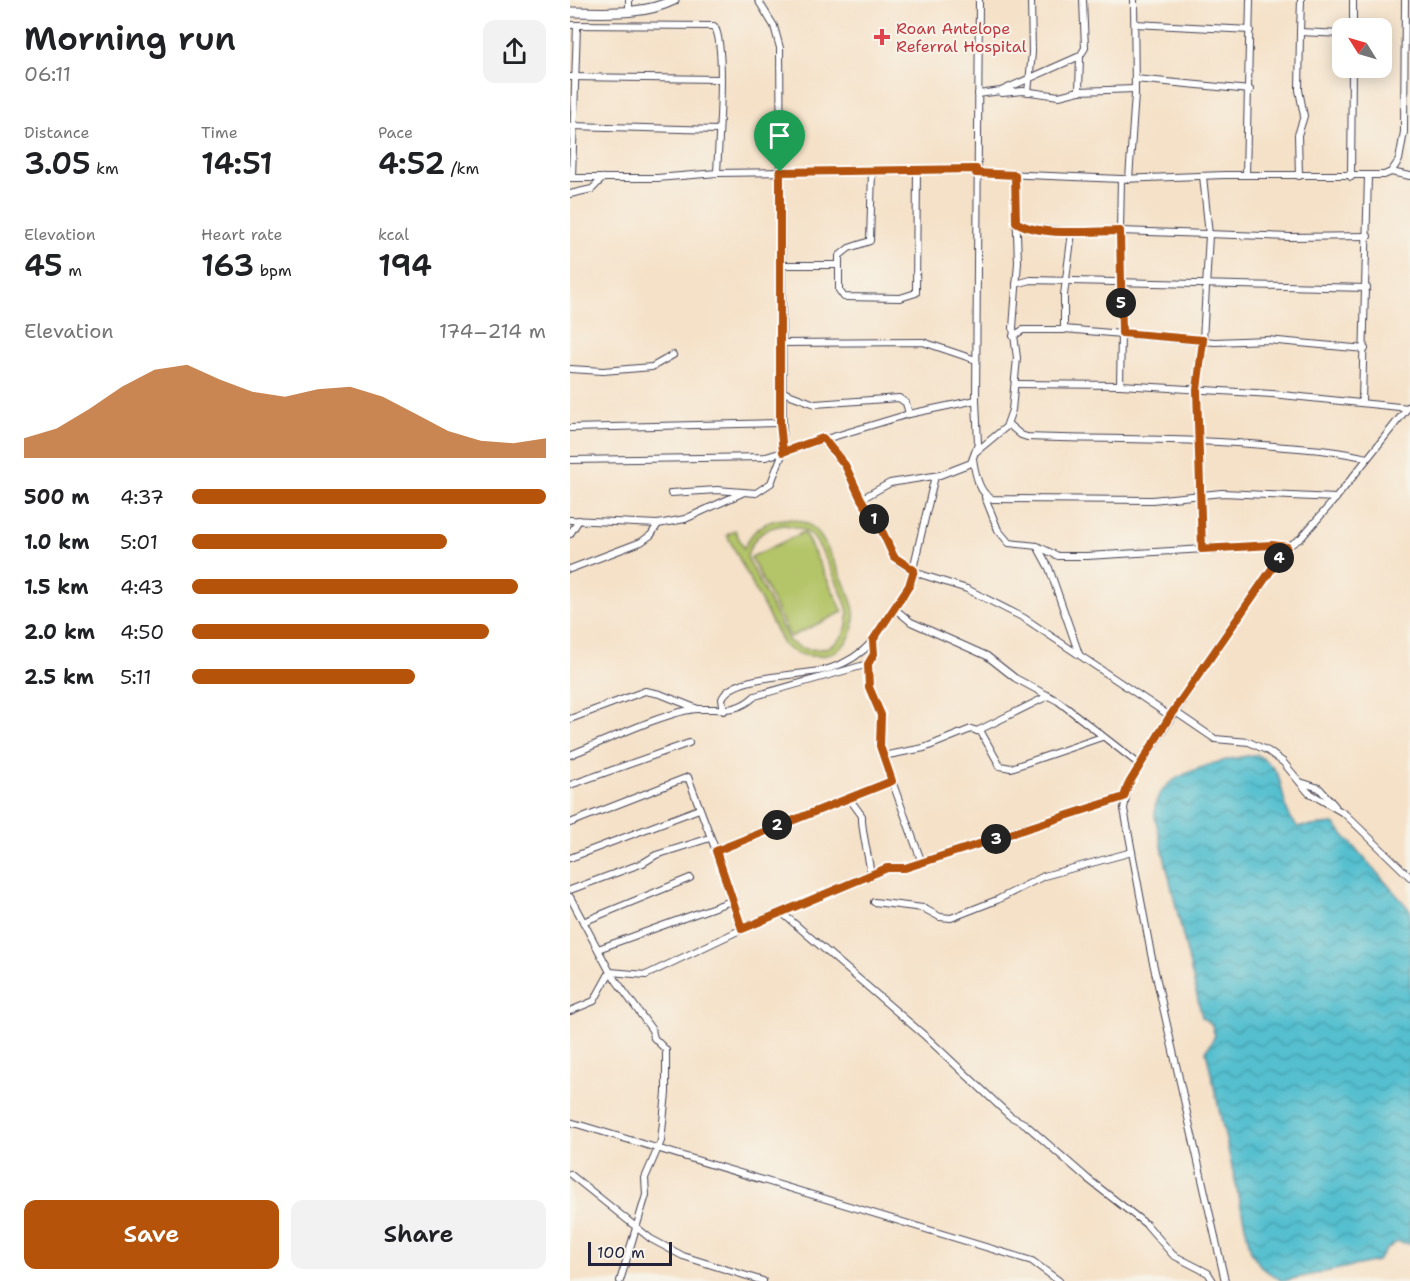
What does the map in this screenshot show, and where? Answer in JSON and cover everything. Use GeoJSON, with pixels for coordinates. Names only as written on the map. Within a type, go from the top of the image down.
{"type":"FeatureCollection","features":[{"type":"Feature","properties":{"kind":"street"},"geometry":{"type":"LineString","coordinates":[[629,0],[629,12]]}},
{"type":"Feature","properties":{"kind":"street"},"geometry":{"type":"LineString","coordinates":[[570,12],[629,12],[650,9],[674,0]]}},
{"type":"Feature","properties":{"kind":"street"},"geometry":{"type":"LineString","coordinates":[[671,493],[717,490],[756,493],[771,483],[783,452],[780,423],[780,48],[774,26],[758,0]]}},
{"type":"Feature","properties":{"kind":"street"},"geometry":{"type":"LineString","coordinates":[[977,451],[978,425],[975,400],[976,171],[979,0]]}},
{"type":"Feature","properties":{"kind":"street"},"geometry":{"type":"LineString","coordinates":[[1029,92],[1031,0]]}},
{"type":"Feature","properties":{"kind":"street"},"geometry":{"type":"LineString","coordinates":[[1079,91],[1080,56],[1085,48],[1083,0]]}},
{"type":"Feature","properties":{"kind":"street"},"geometry":{"type":"LineString","coordinates":[[1129,179],[1136,79],[1134,0]]}},
{"type":"Feature","properties":{"kind":"street"},"geometry":{"type":"LineString","coordinates":[[1246,175],[1251,0]]}},
{"type":"Feature","properties":{"kind":"street"},"geometry":{"type":"LineString","coordinates":[[1299,176],[1298,135],[1304,116],[1299,90],[1300,0]]}},
{"type":"Feature","properties":{"kind":"street"},"geometry":{"type":"LineString","coordinates":[[1353,0],[1353,18]]}},
{"type":"Feature","properties":{"kind":"street"},"geometry":{"type":"LineString","coordinates":[[717,173],[720,79],[718,38],[714,26],[573,25],[571,177],[677,177],[717,173],[917,170],[1121,179],[1246,175],[1351,177],[1384,176],[1391,172],[1399,160],[1404,132],[1405,0]]}},
{"type":"Feature","properties":{"kind":"street"},"geometry":{"type":"LineString","coordinates":[[1135,24],[1250,30]]}},
{"type":"Feature","properties":{"kind":"street"},"geometry":{"type":"LineString","coordinates":[[1300,32],[1332,34]]}},
{"type":"Feature","properties":{"kind":"street"},"geometry":{"type":"LineString","coordinates":[[994,94],[1080,56]]}},
{"type":"Feature","properties":{"kind":"street"},"geometry":{"type":"LineString","coordinates":[[572,77],[720,79]]}},
{"type":"Feature","properties":{"kind":"street"},"geometry":{"type":"LineString","coordinates":[[1351,177],[1352,78]]}},
{"type":"Feature","properties":{"kind":"street"},"geometry":{"type":"LineString","coordinates":[[1136,79],[1250,90]]}},
{"type":"Feature","properties":{"kind":"street"},"geometry":{"type":"LineString","coordinates":[[978,94],[1029,92],[1059,96],[1079,91],[1135,89]]}},
{"type":"Feature","properties":{"kind":"street"},"geometry":{"type":"LineString","coordinates":[[572,126],[718,130]]}},
{"type":"Feature","properties":{"kind":"street"},"geometry":{"type":"LineString","coordinates":[[872,171],[870,241],[843,251],[839,256],[839,290],[844,297],[900,298],[916,293],[917,170]]}},
{"type":"Feature","properties":{"kind":"street"},"geometry":{"type":"LineString","coordinates":[[1391,172],[1410,176]]}},
{"type":"Feature","properties":{"kind":"street"},"geometry":{"type":"LineString","coordinates":[[861,499],[891,483],[935,476],[965,466],[977,451],[994,440],[1008,424],[1016,384],[1017,358],[1013,336],[1016,284],[1015,175]]}},
{"type":"Feature","properties":{"kind":"street"},"geometry":{"type":"LineString","coordinates":[[1202,549],[1197,390],[1203,340],[1209,235],[1203,176]]}},
{"type":"Feature","properties":{"kind":"street"},"geometry":{"type":"LineString","coordinates":[[1362,401],[1367,288],[1368,176]]}},
{"type":"Feature","properties":{"kind":"street"},"geometry":{"type":"LineString","coordinates":[[570,194],[592,189],[603,178]]}},
{"type":"Feature","properties":{"kind":"street"},"geometry":{"type":"LineString","coordinates":[[1120,385],[1121,179]]}},
{"type":"Feature","properties":{"kind":"street"},"geometry":{"type":"LineString","coordinates":[[1016,222],[1029,228],[1072,232],[1368,236]]}},
{"type":"Feature","properties":{"kind":"street"},"geometry":{"type":"LineString","coordinates":[[1064,329],[1066,282],[1072,232]]}},
{"type":"Feature","properties":{"kind":"street"},"geometry":{"type":"LineString","coordinates":[[780,265],[839,265]]}},
{"type":"Feature","properties":{"kind":"street"},"geometry":{"type":"LineString","coordinates":[[1016,284],[1031,280],[1122,284],[1206,283],[1367,288]]}},
{"type":"Feature","properties":{"kind":"street"},"geometry":{"type":"LineString","coordinates":[[1013,336],[1023,330],[1060,332],[1064,329],[1228,343],[1267,340],[1365,349]]}},
{"type":"Feature","properties":{"kind":"street"},"geometry":{"type":"LineString","coordinates":[[780,343],[923,342],[976,360]]}},
{"type":"Feature","properties":{"kind":"street"},"geometry":{"type":"LineString","coordinates":[[570,369],[603,371],[652,367],[673,355]]}},
{"type":"Feature","properties":{"kind":"street"},"geometry":{"type":"LineString","coordinates":[[1016,384],[1120,385],[1409,406]]}},
{"type":"Feature","properties":{"kind":"street"},"geometry":{"type":"LineString","coordinates":[[780,391],[815,404],[899,398],[908,407],[909,414]]}},
{"type":"Feature","properties":{"kind":"street"},"geometry":{"type":"LineString","coordinates":[[570,460],[766,457],[909,414],[975,400]]}},
{"type":"Feature","properties":{"kind":"street"},"geometry":{"type":"LineString","coordinates":[[1225,1281],[1168,1029],[1132,852],[1124,797],[1140,765],[1172,713],[1287,547],[1301,538],[1336,498],[1409,406]]}},
{"type":"Feature","properties":{"kind":"street"},"geometry":{"type":"LineString","coordinates":[[570,428],[780,423]]}},
{"type":"Feature","properties":{"kind":"street"},"geometry":{"type":"LineString","coordinates":[[1008,424],[1027,437],[1198,441],[1338,452],[1367,458]]}},
{"type":"Feature","properties":{"kind":"street"},"geometry":{"type":"LineString","coordinates":[[823,438],[845,465],[861,499],[883,533],[894,557],[914,570],[999,604],[1215,739],[1240,740],[1262,746],[1283,762],[1312,796],[1335,807],[1365,831],[1410,877]]}},
{"type":"Feature","properties":{"kind":"street"},"geometry":{"type":"LineString","coordinates":[[973,458],[981,490],[986,497],[998,530],[1010,543],[1037,546],[1058,556],[1097,556],[1272,545],[1287,547]]}},
{"type":"Feature","properties":{"kind":"street"},"geometry":{"type":"LineString","coordinates":[[724,711],[722,699],[732,688],[755,680],[780,676],[801,676],[829,669],[858,654],[873,640],[909,586],[935,476]]}},
{"type":"Feature","properties":{"kind":"street"},"geometry":{"type":"LineString","coordinates":[[570,520],[658,524],[685,519],[742,493]]}},
{"type":"Feature","properties":{"kind":"street"},"geometry":{"type":"LineString","coordinates":[[986,497],[1039,501],[1152,500],[1202,495],[1254,494],[1336,498]]}},
{"type":"Feature","properties":{"kind":"street"},"geometry":{"type":"LineString","coordinates":[[570,534],[579,520]]}},
{"type":"Feature","properties":{"kind":"street"},"geometry":{"type":"LineString","coordinates":[[570,569],[641,542],[651,535],[658,524]]}},
{"type":"Feature","properties":{"kind":"street"},"geometry":{"type":"LineString","coordinates":[[1037,546],[1049,568],[1080,654]]}},
{"type":"Feature","properties":{"kind":"street"},"geometry":{"type":"LineString","coordinates":[[895,609],[911,622],[987,656],[1015,678],[1048,696],[1140,765]]}},
{"type":"Feature","properties":{"kind":"street"},"geometry":{"type":"LineString","coordinates":[[873,640],[874,654],[868,664],[869,687],[881,715],[880,746],[921,863]]}},
{"type":"Feature","properties":{"kind":"street"},"geometry":{"type":"LineString","coordinates":[[570,755],[679,713],[698,709],[724,711],[748,702],[755,696],[868,664]]}},
{"type":"Feature","properties":{"kind":"street"},"geometry":{"type":"LineString","coordinates":[[570,719],[645,691],[678,700],[698,709]]}},
{"type":"Feature","properties":{"kind":"street"},"geometry":{"type":"LineString","coordinates":[[977,731],[1048,696]]}},
{"type":"Feature","properties":{"kind":"street"},"geometry":{"type":"LineString","coordinates":[[883,756],[924,748],[971,729],[981,732],[1000,766],[1011,768],[1102,737]]}},
{"type":"Feature","properties":{"kind":"street"},"geometry":{"type":"LineString","coordinates":[[570,785],[689,743]]}},
{"type":"Feature","properties":{"kind":"street"},"geometry":{"type":"LineString","coordinates":[[570,823],[688,777],[734,900],[742,929]]}},
{"type":"Feature","properties":{"kind":"street"},"geometry":{"type":"LineString","coordinates":[[716,851],[892,781]]}},
{"type":"Feature","properties":{"kind":"street"},"geometry":{"type":"LineString","coordinates":[[610,972],[646,975],[780,912],[887,868],[905,868],[1124,797]]}},
{"type":"Feature","properties":{"kind":"street"},"geometry":{"type":"LineString","coordinates":[[849,798],[862,816],[861,825],[866,837],[871,875]]}},
{"type":"Feature","properties":{"kind":"street"},"geometry":{"type":"LineString","coordinates":[[570,858],[699,809]]}},
{"type":"Feature","properties":{"kind":"street"},"geometry":{"type":"LineString","coordinates":[[570,890],[643,863],[656,855],[710,838]]}},
{"type":"Feature","properties":{"kind":"street"},"geometry":{"type":"LineString","coordinates":[[874,902],[923,908],[940,917],[951,918],[997,900],[1044,876],[1132,852]]}},
{"type":"Feature","properties":{"kind":"street"},"geometry":{"type":"LineString","coordinates":[[583,922],[690,878]]}},
{"type":"Feature","properties":{"kind":"street"},"geometry":{"type":"LineString","coordinates":[[570,897],[610,972],[654,1038],[665,1047],[666,1093],[659,1147],[645,1178],[646,1195],[620,1281]]}},
{"type":"Feature","properties":{"kind":"street"},"geometry":{"type":"LineString","coordinates":[[598,949],[734,900]]}},
{"type":"Feature","properties":{"kind":"street"},"geometry":{"type":"LineString","coordinates":[[780,912],[925,1036],[1010,1116],[1022,1121],[1088,1179],[1147,1225],[1173,1255],[1208,1274],[1213,1281]]}},
{"type":"Feature","properties":{"kind":"street"},"geometry":{"type":"LineString","coordinates":[[570,1011],[594,1001],[610,972]]}},
{"type":"Feature","properties":{"kind":"street"},"geometry":{"type":"LineString","coordinates":[[570,1122],[1032,1261],[1059,1281]]}},
{"type":"Feature","properties":{"kind":"street"},"geometry":{"type":"LineString","coordinates":[[570,1174],[651,1239],[683,1256],[763,1281]]}},
{"type":"Feature","properties":{"kind":"green space"},"geometry":{"type":"Polygon","coordinates":[[[778,520],[799,521],[815,530],[827,548],[853,605],[853,626],[849,638],[842,647],[832,653],[808,656],[796,653],[784,646],[727,535],[735,530],[744,549],[755,532],[765,524],[778,520]],[[784,525],[771,528],[755,539],[747,557],[789,641],[808,649],[828,647],[843,635],[847,626],[847,608],[832,572],[814,539],[804,530],[784,525]]]}},
{"type":"Feature","properties":{"kind":"green space"},"geometry":{"type":"Polygon","coordinates":[[[804,532],[843,612],[790,637],[751,557],[804,532]]]}},
{"type":"Feature","properties":{"kind":"water"},"geometry":{"type":"Polygon","coordinates":[[[1257,755],[1275,771],[1291,818],[1298,827],[1334,824],[1410,910],[1410,1244],[1397,1242],[1387,1249],[1377,1261],[1282,1281],[1262,1268],[1251,1252],[1206,1051],[1215,1036],[1212,1025],[1202,1017],[1155,817],[1157,799],[1163,789],[1173,781],[1216,763],[1257,755]]]}},
{"type":"Feature","properties":{"kind":"place","name":"Roan Antelope Referral Hospital"},"geometry":{"type":"Point","coordinates":[882,37]}},
{"type":"Feature","properties":{"kind":"route"},"geometry":{"type":"LineString","coordinates":[[976,169],[976,173],[1015,175],[1018,211],[1016,222],[1021,225],[1036,229],[1072,232],[1120,231],[1122,333],[1203,340],[1197,390],[1202,549],[1272,545],[1287,547],[1170,716],[1128,785],[1124,797],[905,868],[887,868],[742,929],[716,851],[743,838],[892,781],[880,746],[881,715],[869,687],[868,664],[874,654],[873,640],[900,603],[914,570],[896,560],[883,533],[861,499],[845,465],[823,438],[783,452],[780,423],[780,172],[976,169]]}}]}
